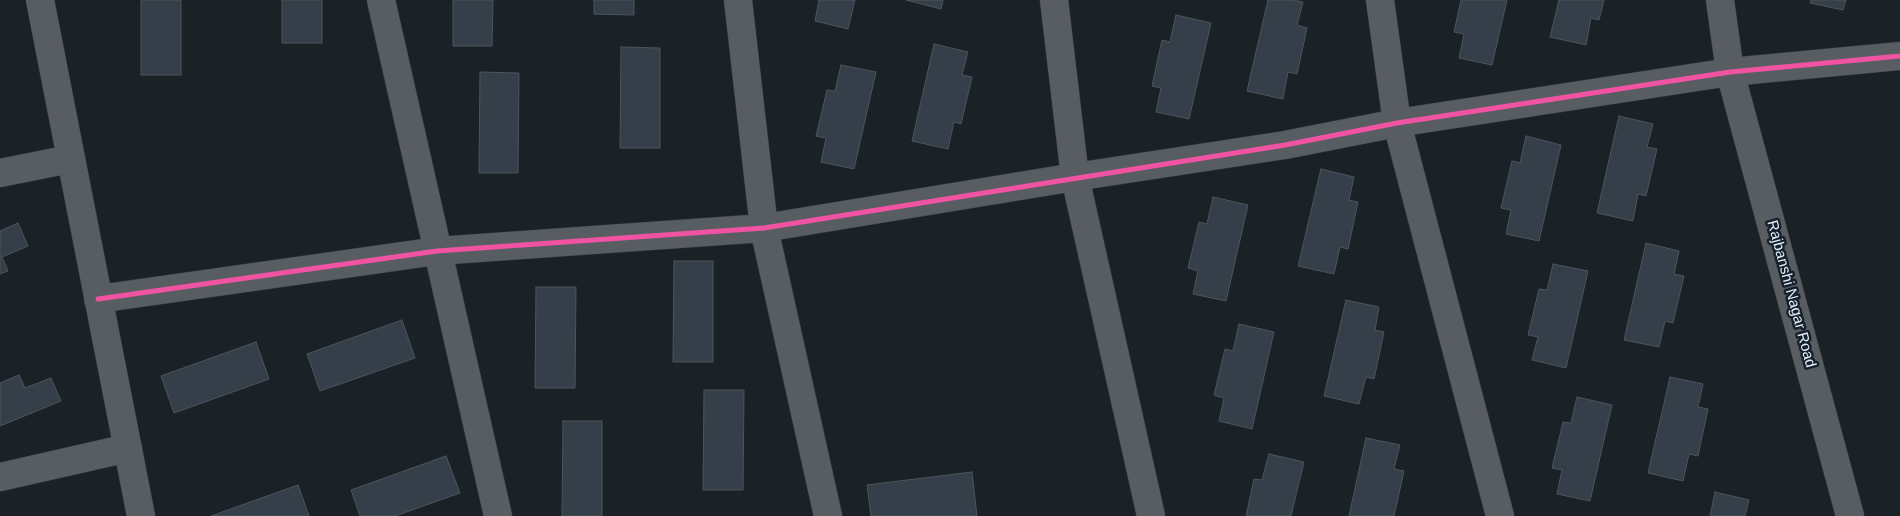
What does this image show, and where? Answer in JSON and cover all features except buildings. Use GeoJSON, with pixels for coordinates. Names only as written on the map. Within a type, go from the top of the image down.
{"type":"FeatureCollection","features":[{"type":"Feature","properties":{"kind":"street"},"geometry":{"type":"LineString","coordinates":[[40,0],[142,516]]}},
{"type":"Feature","properties":{"kind":"street"},"geometry":{"type":"LineString","coordinates":[[381,0],[498,516]]}},
{"type":"Feature","properties":{"kind":"street"},"geometry":{"type":"LineString","coordinates":[[738,0],[764,228],[828,516]]}},
{"type":"Feature","properties":{"kind":"street"},"geometry":{"type":"LineString","coordinates":[[1054,0],[1075,177],[1151,516]]}},
{"type":"Feature","properties":{"kind":"street"},"geometry":{"type":"LineString","coordinates":[[1380,0],[1397,124],[1500,516]]}},
{"type":"Feature","properties":{"kind":"street"},"geometry":{"type":"LineString","coordinates":[[1720,0],[1730,72]]}},
{"type":"Feature","properties":{"kind":"street"},"geometry":{"type":"LineString","coordinates":[[98,299],[437,251],[764,228],[1285,144],[1397,124],[1730,72],[1900,56]]}},
{"type":"Feature","properties":{"kind":"street","name":"Rajbanshi Nagar Road"},"geometry":{"type":"LineString","coordinates":[[1730,72],[1850,516]]}},
{"type":"Feature","properties":{"kind":"street"},"geometry":{"type":"LineString","coordinates":[[0,173],[70,159]]}},
{"type":"Feature","properties":{"kind":"street"},"geometry":{"type":"LineString","coordinates":[[0,477],[128,448]]}},
{"type":"Feature","properties":{"kind":"cycle path"},"geometry":{"type":"LineString","coordinates":[[98,299],[437,251],[764,228],[1285,145],[1397,123],[1730,72],[1900,56]]}}]}
